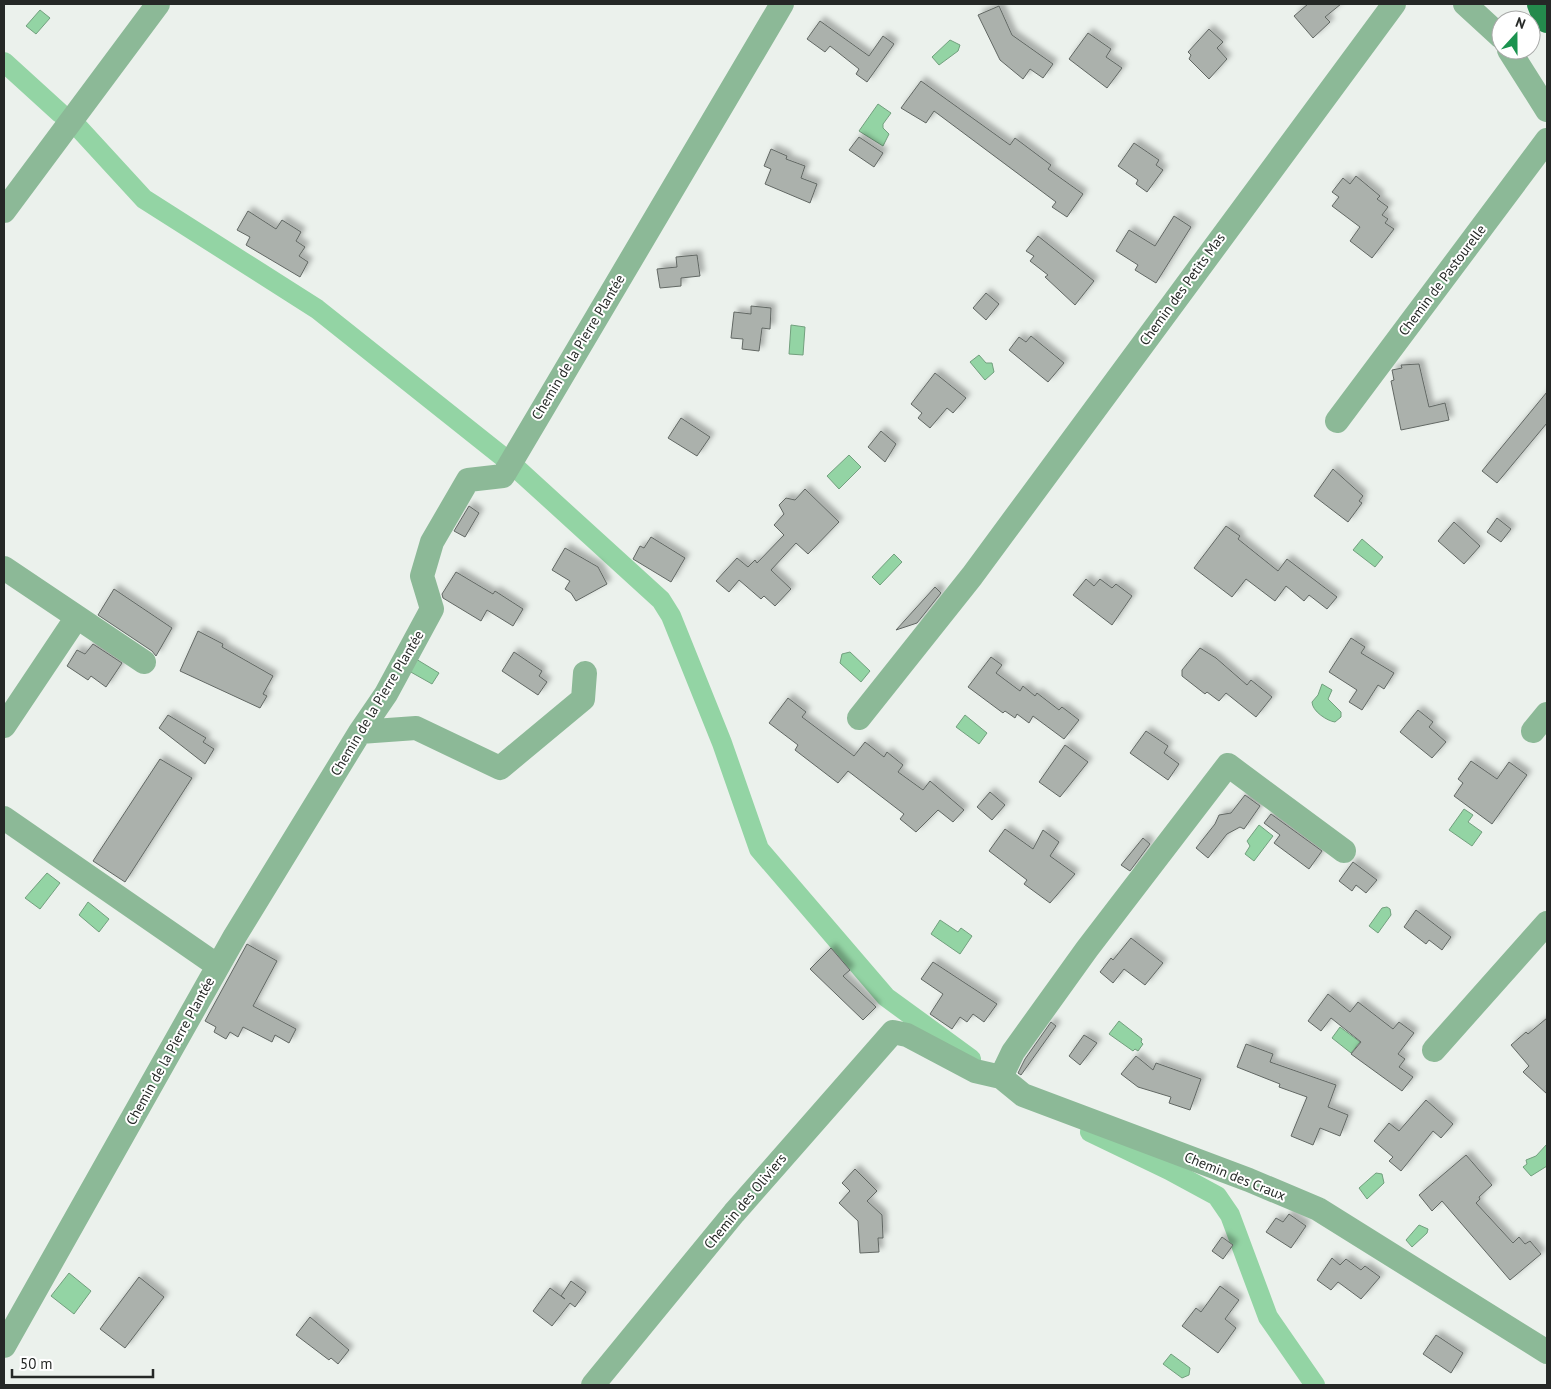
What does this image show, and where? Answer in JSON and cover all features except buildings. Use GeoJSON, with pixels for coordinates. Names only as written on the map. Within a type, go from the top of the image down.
{"type":"FeatureCollection","features":[{"type":"Feature","properties":{"kind":"main road"},"geometry":{"type":"LineString","coordinates":[[1540,4],[1547,19]]}},
{"type":"Feature","properties":{"kind":"street"},"geometry":{"type":"LineString","coordinates":[[4,211],[158,4]]}},
{"type":"Feature","properties":{"kind":"street","name":"Chemin de la Pierre Plantée"},"geometry":{"type":"LineString","coordinates":[[4,1346],[218,966],[360,732],[386,694],[432,609],[422,576],[432,542],[468,480],[503,476],[782,4]]}},
{"type":"Feature","properties":{"kind":"street","name":"Chemin des Petits Mas"},"geometry":{"type":"LineString","coordinates":[[859,718],[972,576],[1394,4]]}},
{"type":"Feature","properties":{"kind":"street"},"geometry":{"type":"LineString","coordinates":[[1465,4],[1491,28]]}},
{"type":"Feature","properties":{"kind":"street"},"geometry":{"type":"LineString","coordinates":[[1515,60],[1547,110]]}},
{"type":"Feature","properties":{"kind":"street","name":"Chemin de Pastourelle"},"geometry":{"type":"LineString","coordinates":[[1337,420],[1547,140]]}},
{"type":"Feature","properties":{"kind":"street"},"geometry":{"type":"LineString","coordinates":[[4,568],[144,662]]}},
{"type":"Feature","properties":{"kind":"street"},"geometry":{"type":"LineString","coordinates":[[4,726],[77,617]]}},
{"type":"Feature","properties":{"kind":"street"},"geometry":{"type":"LineString","coordinates":[[360,732],[416,728],[500,768],[583,699],[585,673]]}},
{"type":"Feature","properties":{"kind":"street"},"geometry":{"type":"LineString","coordinates":[[1001,1077],[1013,1052],[1087,948],[1228,765],[1344,851]]}},
{"type":"Feature","properties":{"kind":"street"},"geometry":{"type":"LineString","coordinates":[[4,818],[218,966]]}},
{"type":"Feature","properties":{"kind":"street"},"geometry":{"type":"LineString","coordinates":[[1434,1050],[1547,923]]}},
{"type":"Feature","properties":{"kind":"street","name":"Chemin des Oliviers"},"geometry":{"type":"LineString","coordinates":[[593,1385],[734,1213],[852,1077],[893,1032],[907,1035]]}},
{"type":"Feature","properties":{"kind":"street","name":"Chemin des Craux"},"geometry":{"type":"LineString","coordinates":[[907,1035],[974,1071],[1001,1077],[1023,1095],[1249,1180],[1318,1209],[1547,1352]]}},
{"type":"Feature","properties":{"kind":"shaded area"},"geometry":{"type":"Polygon","coordinates":[[[40,10],[50,18],[36,34],[26,26],[40,10]]]}},
{"type":"Feature","properties":{"kind":"shaded area"},"geometry":{"type":"Polygon","coordinates":[[[950,40],[960,45],[958,51],[939,65],[932,57],[950,40]]]}},
{"type":"Feature","properties":{"kind":"shaded area"},"geometry":{"type":"Polygon","coordinates":[[[878,104],[891,113],[883,124],[883,128],[889,134],[883,146],[859,131],[878,104]]]}},
{"type":"Feature","properties":{"kind":"shaded area"},"geometry":{"type":"Polygon","coordinates":[[[791,325],[805,327],[803,355],[789,354],[791,325]]]}},
{"type":"Feature","properties":{"kind":"shaded area"},"geometry":{"type":"Polygon","coordinates":[[[979,355],[986,363],[992,363],[994,372],[985,380],[970,362],[979,355]]]}},
{"type":"Feature","properties":{"kind":"shaded area"},"geometry":{"type":"Polygon","coordinates":[[[849,455],[861,467],[839,489],[827,476],[849,455]]]}},
{"type":"Feature","properties":{"kind":"shaded area"},"geometry":{"type":"Polygon","coordinates":[[[1362,539],[1383,557],[1375,567],[1353,550],[1362,539]]]}},
{"type":"Feature","properties":{"kind":"shaded area"},"geometry":{"type":"Polygon","coordinates":[[[894,554],[902,562],[880,585],[872,577],[894,554]]]}},
{"type":"Feature","properties":{"kind":"shaded area"},"geometry":{"type":"Polygon","coordinates":[[[850,652],[870,671],[861,682],[840,663],[842,654],[850,652]]]}},
{"type":"Feature","properties":{"kind":"shaded area"},"geometry":{"type":"Polygon","coordinates":[[[416,659],[439,673],[432,684],[409,671],[416,659]]]}},
{"type":"Feature","properties":{"kind":"shaded area"},"geometry":{"type":"Polygon","coordinates":[[[1322,684],[1332,690],[1328,699],[1341,712],[1341,717],[1335,722],[1328,720],[1314,709],[1312,702],[1318,695],[1322,684]]]}},
{"type":"Feature","properties":{"kind":"shaded area"},"geometry":{"type":"Polygon","coordinates":[[[965,715],[987,733],[979,744],[956,727],[965,715]]]}},
{"type":"Feature","properties":{"kind":"shaded area"},"geometry":{"type":"Polygon","coordinates":[[[1464,809],[1473,815],[1468,822],[1482,832],[1472,846],[1449,830],[1464,809]]]}},
{"type":"Feature","properties":{"kind":"shaded area"},"geometry":{"type":"Polygon","coordinates":[[[1259,825],[1273,836],[1254,861],[1245,854],[1250,846],[1247,841],[1259,825]]]}},
{"type":"Feature","properties":{"kind":"shaded area"},"geometry":{"type":"Polygon","coordinates":[[[47,873],[60,883],[40,909],[25,898],[47,873]]]}},
{"type":"Feature","properties":{"kind":"shaded area"},"geometry":{"type":"Polygon","coordinates":[[[88,902],[109,919],[99,932],[79,915],[88,902]]]}},
{"type":"Feature","properties":{"kind":"shaded area"},"geometry":{"type":"Polygon","coordinates":[[[1387,907],[1390,909],[1391,915],[1378,933],[1369,926],[1382,908],[1387,907]]]}},
{"type":"Feature","properties":{"kind":"shaded area"},"geometry":{"type":"Polygon","coordinates":[[[940,920],[958,932],[961,928],[972,936],[960,954],[931,934],[940,920]]]}},
{"type":"Feature","properties":{"kind":"shaded area"},"geometry":{"type":"Polygon","coordinates":[[[1119,1021],[1142,1039],[1141,1042],[1143,1044],[1138,1051],[1135,1049],[1133,1051],[1109,1034],[1119,1021]]]}},
{"type":"Feature","properties":{"kind":"shaded area"},"geometry":{"type":"Polygon","coordinates":[[[1340,1027],[1360,1042],[1351,1053],[1332,1038],[1340,1027]]]}},
{"type":"Feature","properties":{"kind":"shaded area"},"geometry":{"type":"Polygon","coordinates":[[[1547,1144],[1547,1166],[1531,1176],[1523,1167],[1527,1164],[1526,1160],[1536,1156],[1547,1144]]]}},
{"type":"Feature","properties":{"kind":"shaded area"},"geometry":{"type":"Polygon","coordinates":[[[1376,1173],[1382,1174],[1384,1183],[1367,1199],[1359,1188],[1376,1173]]]}},
{"type":"Feature","properties":{"kind":"shaded area"},"geometry":{"type":"Polygon","coordinates":[[[1419,1225],[1428,1229],[1427,1233],[1412,1247],[1406,1240],[1419,1225]]]}},
{"type":"Feature","properties":{"kind":"shaded area"},"geometry":{"type":"Polygon","coordinates":[[[69,1273],[91,1291],[74,1314],[51,1296],[69,1273]]]}},
{"type":"Feature","properties":{"kind":"shaded area"},"geometry":{"type":"Polygon","coordinates":[[[1171,1354],[1190,1368],[1189,1375],[1182,1378],[1163,1364],[1171,1354]]]}},
{"type":"Feature","properties":{"kind":"waterway"},"geometry":{"type":"LineString","coordinates":[[4,62],[60,113]]}},
{"type":"Feature","properties":{"kind":"waterway"},"geometry":{"type":"LineString","coordinates":[[76,125],[144,199],[317,309],[508,461]]}},
{"type":"Feature","properties":{"kind":"waterway"},"geometry":{"type":"LineString","coordinates":[[515,467],[661,600],[671,616],[722,743],[759,849],[886,997],[971,1059]]}},
{"type":"Feature","properties":{"kind":"waterway"},"geometry":{"type":"LineString","coordinates":[[1090,1132],[1169,1170],[1217,1196],[1230,1215],[1268,1317],[1315,1385]]}}]}
